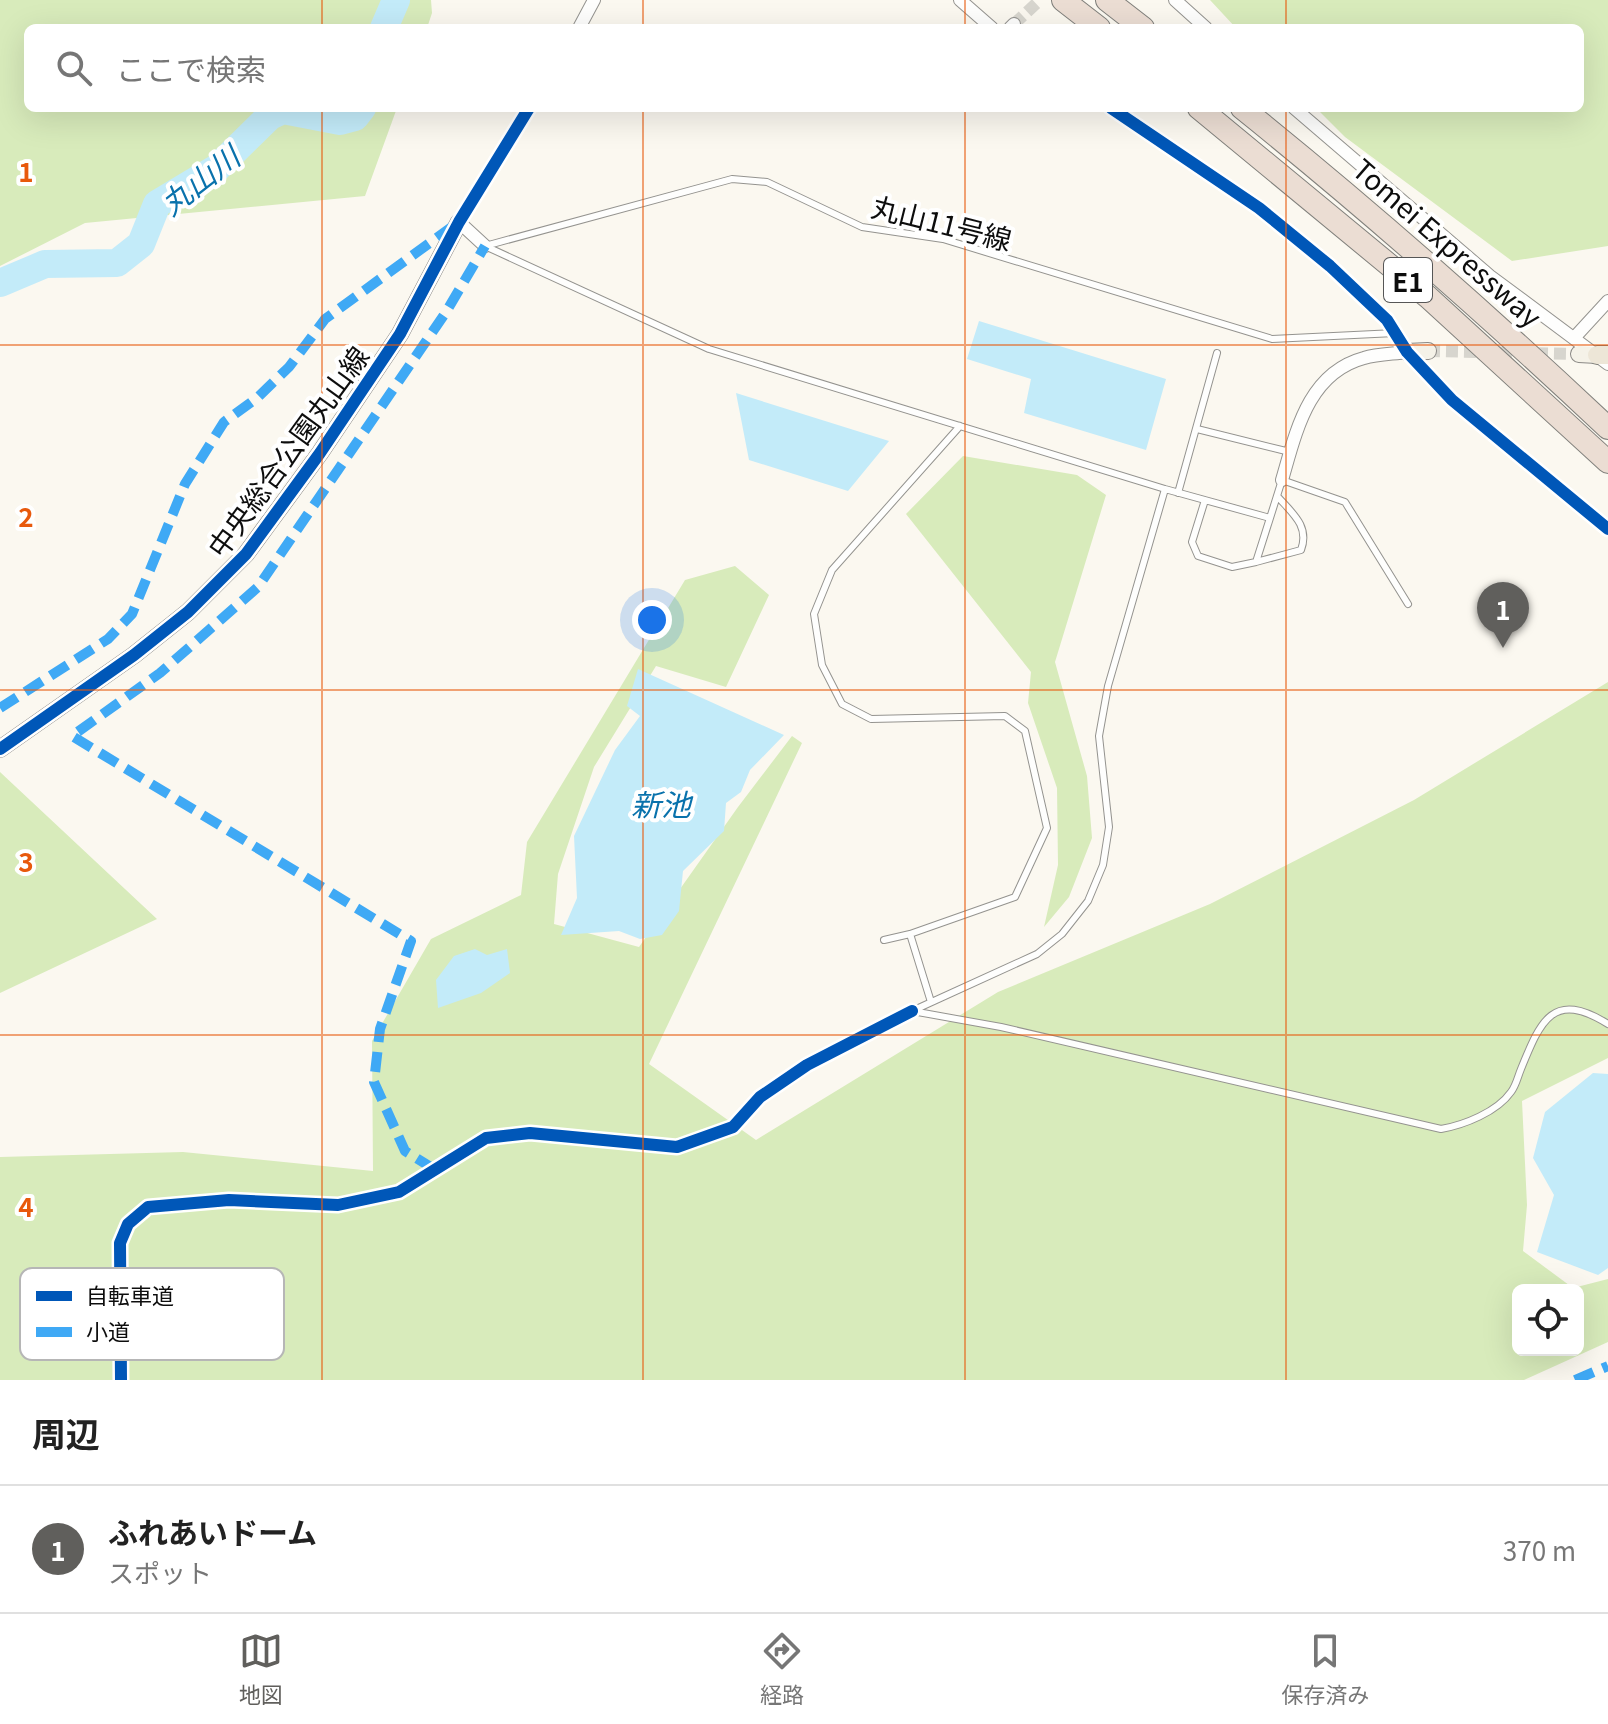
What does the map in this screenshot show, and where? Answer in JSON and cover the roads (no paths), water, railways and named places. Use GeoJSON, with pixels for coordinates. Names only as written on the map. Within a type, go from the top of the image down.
{"type":"FeatureCollection","features":[{"type":"Feature","properties":{"kind":"highway"},"geometry":{"type":"LineString","coordinates":[[1063,0],[1094,24]]}},
{"type":"Feature","properties":{"kind":"highway"},"geometry":{"type":"LineString","coordinates":[[1107,0],[1138,24]]}},
{"type":"Feature","properties":{"kind":"highway","name":"Tomei Expressway"},"geometry":{"type":"LineString","coordinates":[[1204,112],[1428,297],[1608,462]]}},
{"type":"Feature","properties":{"kind":"highway","name":"Tomei Expressway"},"geometry":{"type":"LineString","coordinates":[[1247,112],[1439,272],[1608,428]]}},
{"type":"Feature","properties":{"kind":"street"},"geometry":{"type":"LineString","coordinates":[[581,24],[594,0]]}},
{"type":"Feature","properties":{"kind":"street"},"geometry":{"type":"LineString","coordinates":[[960,0],[987,24]]}},
{"type":"Feature","properties":{"kind":"street"},"geometry":{"type":"LineString","coordinates":[[1175,0],[1202,24]]}},
{"type":"Feature","properties":{"kind":"street","name":"中央総合公園丸山線"},"geometry":{"type":"LineString","coordinates":[[0,749],[145,646],[207,595],[246,554],[320,453],[400,334],[459,222],[527,112]]}},
{"type":"Feature","properties":{"kind":"street"},"geometry":{"type":"LineString","coordinates":[[1117,112],[1259,208],[1330,266],[1387,320],[1407,352],[1452,400],[1608,529]]}},
{"type":"Feature","properties":{"kind":"street"},"geometry":{"type":"LineString","coordinates":[[1299,112],[1490,276],[1593,353],[1608,301]]}},
{"type":"Feature","properties":{"kind":"street"},"geometry":{"type":"LineString","coordinates":[[459,222],[485,246]]}},
{"type":"Feature","properties":{"kind":"street"},"geometry":{"type":"LineString","coordinates":[[1282,480],[1299,421],[1321,383],[1338,369],[1363,358],[1428,351]]}},
{"type":"Feature","properties":{"kind":"street"},"geometry":{"type":"LineString","coordinates":[[120,1268],[120,1243],[128,1224],[148,1207],[229,1200],[338,1205],[399,1192],[486,1138],[530,1133],[677,1147],[733,1127],[760,1097],[807,1065],[912,1011]]}},
{"type":"Feature","properties":{"kind":"street"},"geometry":{"type":"LineString","coordinates":[[121,1360],[121,1380]]}},
{"type":"Feature","properties":{"kind":"lane","name":"丸山11号線"},"geometry":{"type":"LineString","coordinates":[[485,246],[732,179],[767,182],[862,227],[943,239],[1272,339],[1396,333]]}},
{"type":"Feature","properties":{"kind":"lane"},"geometry":{"type":"LineString","coordinates":[[485,246],[709,349],[1178,493],[1270,518]]}},
{"type":"Feature","properties":{"kind":"lane"},"geometry":{"type":"LineString","coordinates":[[1178,493],[1217,353]]}},
{"type":"Feature","properties":{"kind":"lane"},"geometry":{"type":"LineString","coordinates":[[884,940],[910,934],[1015,897],[1047,828],[1025,731],[1005,716],[871,719],[842,704],[822,665],[814,614],[832,570],[960,426]]}},
{"type":"Feature","properties":{"kind":"lane"},"geometry":{"type":"LineString","coordinates":[[1197,429],[1290,452]]}},
{"type":"Feature","properties":{"kind":"lane"},"geometry":{"type":"LineString","coordinates":[[1256,562],[1282,480],[1345,502],[1408,604]]}},
{"type":"Feature","properties":{"kind":"lane"},"geometry":{"type":"LineString","coordinates":[[912,1011],[1037,954],[1062,934],[1088,901],[1103,865],[1109,827],[1099,736],[1105,699],[1165,489]]}},
{"type":"Feature","properties":{"kind":"lane"},"geometry":{"type":"LineString","coordinates":[[1205,500],[1192,542],[1198,556],[1232,567],[1301,550],[1305,539],[1303,525],[1277,496]]}},
{"type":"Feature","properties":{"kind":"lane"},"geometry":{"type":"LineString","coordinates":[[910,934],[931,1002]]}},
{"type":"Feature","properties":{"kind":"lane"},"geometry":{"type":"LineString","coordinates":[[912,1011],[1001,1027],[1441,1129],[1464,1123],[1494,1108],[1511,1092],[1534,1038],[1553,1014],[1566,1007],[1575,1008],[1608,1024]]}},
{"type":"Feature","properties":{"kind":"water"},"geometry":{"type":"Polygon","coordinates":[[[979,321],[1166,379],[1146,450],[1024,413],[1031,379],[967,359],[979,321]]]}},
{"type":"Feature","properties":{"kind":"water"},"geometry":{"type":"Polygon","coordinates":[[[736,393],[889,441],[848,491],[749,460],[736,393]]]}},
{"type":"Feature","properties":{"kind":"water","name":"新池"},"geometry":{"type":"Polygon","coordinates":[[[638,669],[784,735],[750,770],[741,792],[726,803],[724,831],[683,871],[679,911],[662,935],[640,939],[619,931],[561,935],[577,898],[574,836],[615,750],[640,716],[627,706],[638,669]]]}},
{"type":"Feature","properties":{"kind":"water"},"geometry":{"type":"Polygon","coordinates":[[[475,949],[487,955],[507,949],[510,973],[481,993],[438,1008],[436,980],[454,956],[475,949]]]}},
{"type":"Feature","properties":{"kind":"water"},"geometry":{"type":"Polygon","coordinates":[[[1593,1073],[1608,1074],[1608,1268],[1598,1275],[1537,1252],[1554,1195],[1533,1158],[1545,1112],[1593,1073]]]}},
{"type":"Feature","properties":{"kind":"waterway","name":"丸山川"},"geometry":{"type":"LineString","coordinates":[[386,24],[396,0]]}},
{"type":"Feature","properties":{"kind":"waterway","name":"丸山川"},"geometry":{"type":"LineString","coordinates":[[0,283],[45,264],[117,263],[141,244],[157,204],[217,168],[270,116],[279,112]]}},
{"type":"Feature","properties":{"kind":"waterway","name":"丸山川"},"geometry":{"type":"LineString","coordinates":[[293,112],[340,121],[355,117],[359,112]]}},
{"type":"Feature","properties":{"kind":"tunnel"},"geometry":{"type":"LineString","coordinates":[[1014,24],[1040,0]]}},
{"type":"Feature","properties":{"kind":"tunnel"},"geometry":{"type":"LineString","coordinates":[[1428,351],[1579,354]]}},
{"type":"Feature","properties":{"kind":"place","name":"ふれあいドーム"},"geometry":{"type":"Point","coordinates":[1503,648]}}]}
